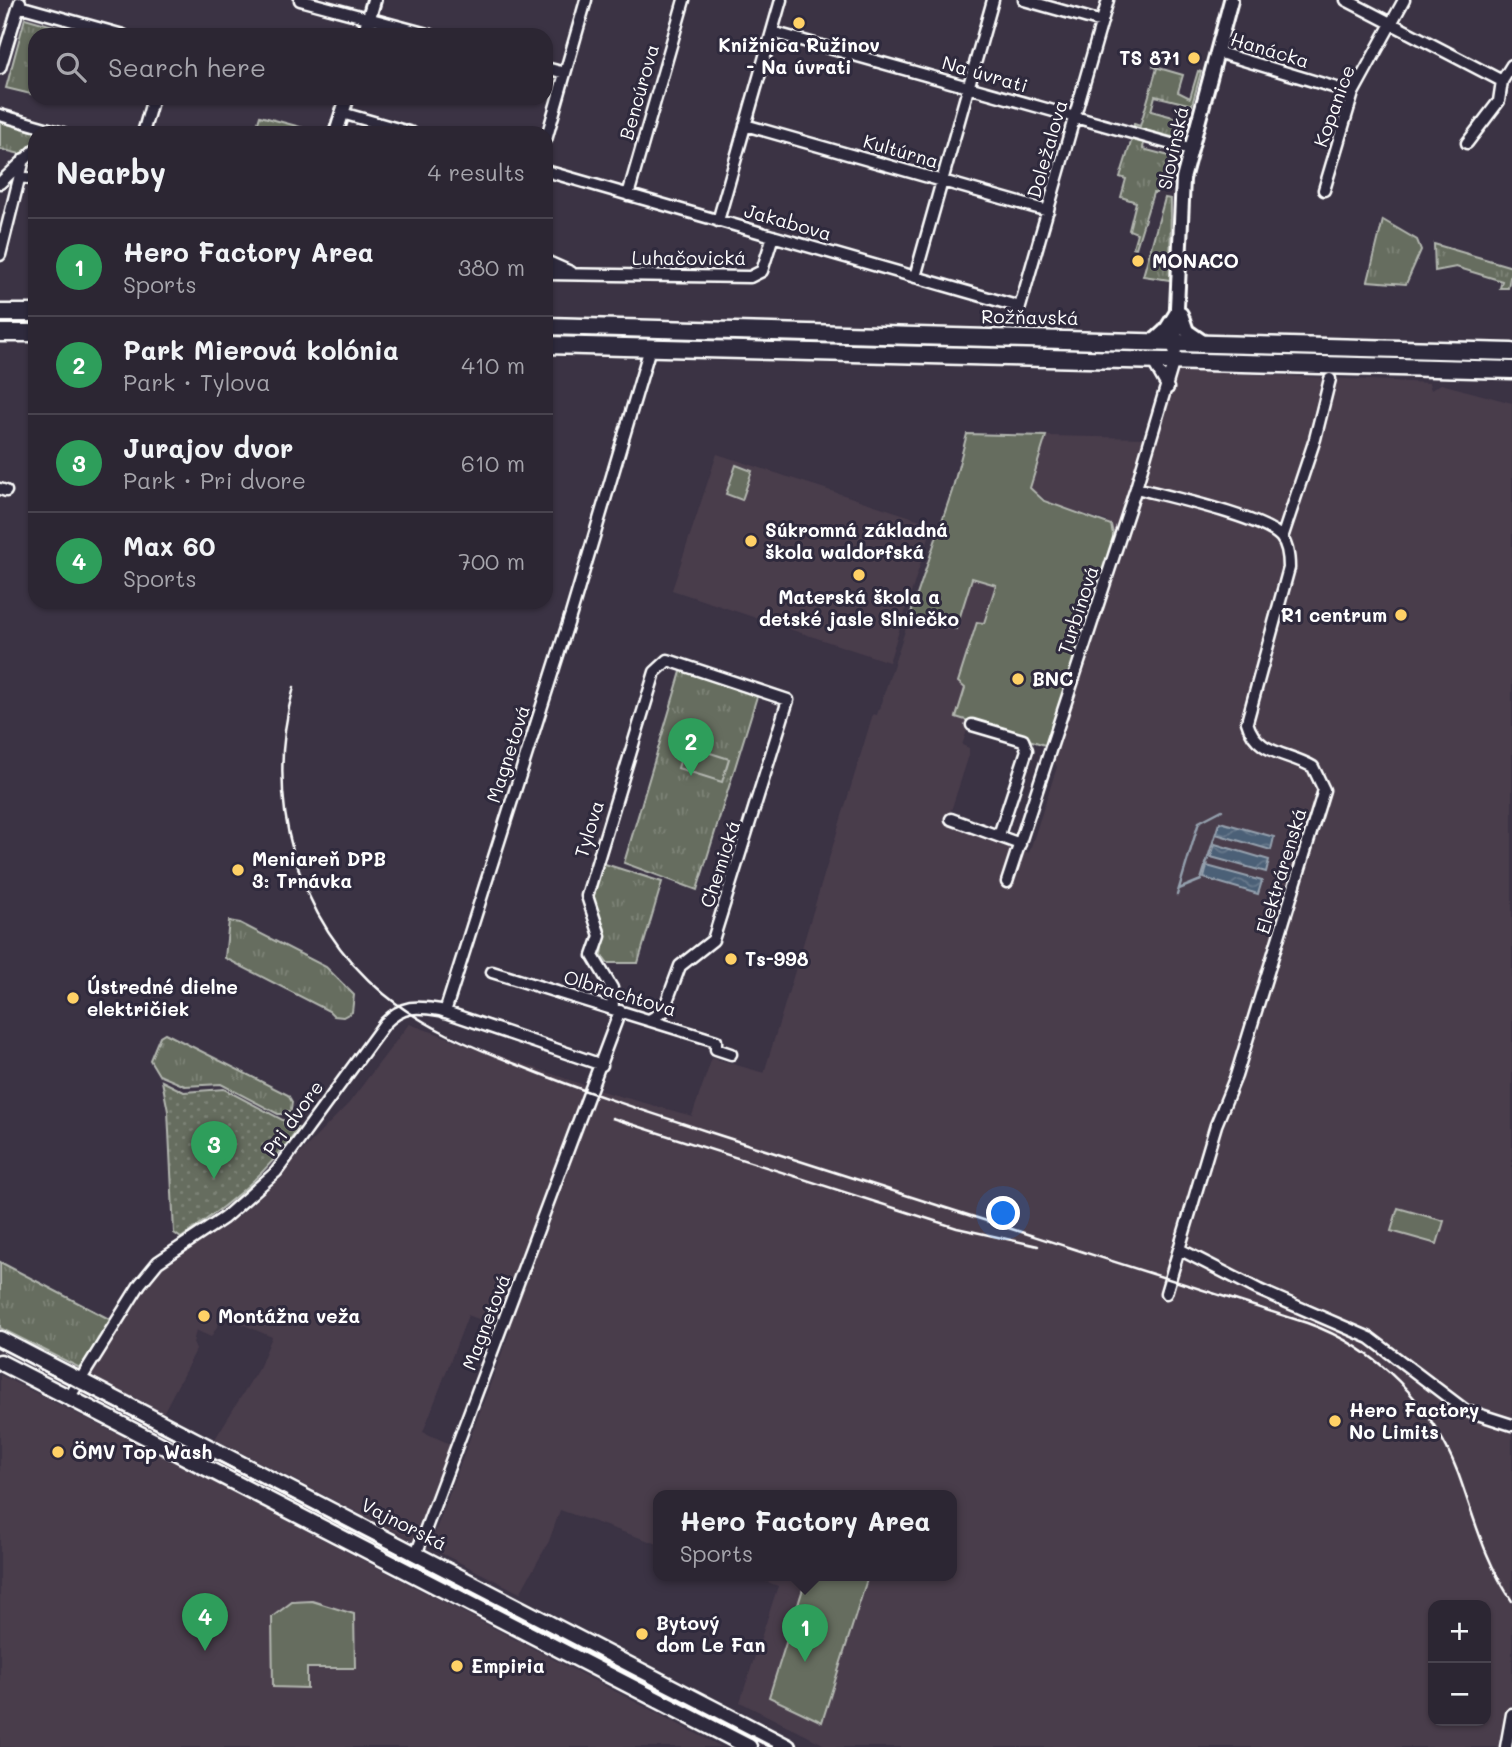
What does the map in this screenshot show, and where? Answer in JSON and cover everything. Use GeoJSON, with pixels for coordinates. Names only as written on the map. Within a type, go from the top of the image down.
{"type":"FeatureCollection","features":[{"type":"Feature","properties":{"kind":"main road"},"geometry":{"type":"LineString","coordinates":[[0,313],[28,313]]}},
{"type":"Feature","properties":{"kind":"main road","name":"Rožňavská"},"geometry":{"type":"LineString","coordinates":[[553,326],[1512,352]]}},
{"type":"Feature","properties":{"kind":"main road"},"geometry":{"type":"LineString","coordinates":[[650,348],[652,328]]}},
{"type":"Feature","properties":{"kind":"main road"},"geometry":{"type":"LineString","coordinates":[[0,333],[28,333]]}},
{"type":"Feature","properties":{"kind":"main road","name":"Rožňavská"},"geometry":{"type":"LineString","coordinates":[[553,345],[1512,370]]}},
{"type":"Feature","properties":{"kind":"main road","name":"Vajnorská"},"geometry":{"type":"LineString","coordinates":[[0,1339],[417,1552],[788,1747]]}},
{"type":"Feature","properties":{"kind":"main road"},"geometry":{"type":"LineString","coordinates":[[0,1362],[749,1747]]}},
{"type":"Feature","properties":{"kind":"street"},"geometry":{"type":"LineString","coordinates":[[300,0],[404,28]]}},
{"type":"Feature","properties":{"kind":"street"},"geometry":{"type":"LineString","coordinates":[[366,28],[374,0]]}},
{"type":"Feature","properties":{"kind":"street"},"geometry":{"type":"LineString","coordinates":[[550,126],[586,0]]}},
{"type":"Feature","properties":{"kind":"street","name":"Bencúrova"},"geometry":{"type":"LineString","coordinates":[[628,195],[684,0]]}},
{"type":"Feature","properties":{"kind":"street"},"geometry":{"type":"LineString","coordinates":[[718,221],[781,0]]}},
{"type":"Feature","properties":{"kind":"street"},"geometry":{"type":"LineString","coordinates":[[915,277],[993,0]]}},
{"type":"Feature","properties":{"kind":"street"},"geometry":{"type":"LineString","coordinates":[[1024,0],[1102,22]]}},
{"type":"Feature","properties":{"kind":"street","name":"Doležalova"},"geometry":{"type":"LineString","coordinates":[[1020,307],[1108,0]]}},
{"type":"Feature","properties":{"kind":"street","name":"Slovinská"},"geometry":{"type":"LineString","coordinates":[[1174,360],[1179,309],[1180,214],[1189,149],[1231,0]]}},
{"type":"Feature","properties":{"kind":"street"},"geometry":{"type":"LineString","coordinates":[[1346,0],[1502,81]]}},
{"type":"Feature","properties":{"kind":"street","name":"Kopanice"},"geometry":{"type":"LineString","coordinates":[[1324,190],[1353,93],[1404,0]]}},
{"type":"Feature","properties":{"kind":"street"},"geometry":{"type":"LineString","coordinates":[[0,68],[19,3],[100,28]]}},
{"type":"Feature","properties":{"kind":"street","name":"Na úvrati"},"geometry":{"type":"LineString","coordinates":[[772,32],[1189,149]]}},
{"type":"Feature","properties":{"kind":"street","name":"Hanácka"},"geometry":{"type":"LineString","coordinates":[[1217,52],[1353,93]]}},
{"type":"Feature","properties":{"kind":"street"},"geometry":{"type":"LineString","coordinates":[[1466,143],[1499,101],[1502,81],[1512,65]]}},
{"type":"Feature","properties":{"kind":"street"},"geometry":{"type":"LineString","coordinates":[[553,70],[565,73]]}},
{"type":"Feature","properties":{"kind":"street"},"geometry":{"type":"LineString","coordinates":[[145,126],[151,105]]}},
{"type":"Feature","properties":{"kind":"street"},"geometry":{"type":"LineString","coordinates":[[339,126],[344,105]]}},
{"type":"Feature","properties":{"kind":"street"},"geometry":{"type":"LineString","coordinates":[[342,113],[388,126]]}},
{"type":"Feature","properties":{"kind":"street"},"geometry":{"type":"LineString","coordinates":[[0,116],[36,126]]}},
{"type":"Feature","properties":{"kind":"street","name":"Kultúrna"},"geometry":{"type":"LineString","coordinates":[[745,125],[1048,211]]}},
{"type":"Feature","properties":{"kind":"street"},"geometry":{"type":"LineString","coordinates":[[0,183],[28,156]]}},
{"type":"Feature","properties":{"kind":"street"},"geometry":{"type":"LineString","coordinates":[[0,255],[22,177],[24,159]]}},
{"type":"Feature","properties":{"kind":"street","name":"Jakabova"},"geometry":{"type":"LineString","coordinates":[[553,173],[1020,307]]}},
{"type":"Feature","properties":{"kind":"street"},"geometry":{"type":"LineString","coordinates":[[22,177],[28,178]]}},
{"type":"Feature","properties":{"kind":"street","name":"Luhačovická"},"geometry":{"type":"LineString","coordinates":[[553,274],[750,277],[762,271],[773,236]]}},
{"type":"Feature","properties":{"kind":"street","name":"Luhačovická"},"geometry":{"type":"LineString","coordinates":[[553,264],[577,274]]}},
{"type":"Feature","properties":{"kind":"street"},"geometry":{"type":"LineString","coordinates":[[1154,341],[1165,331],[1179,309]]}},
{"type":"Feature","properties":{"kind":"street"},"geometry":{"type":"LineString","coordinates":[[1179,309],[1186,331],[1203,342]]}},
{"type":"Feature","properties":{"kind":"street","name":"Magnetová"},"geometry":{"type":"LineString","coordinates":[[445,1012],[571,614],[650,348]]}},
{"type":"Feature","properties":{"kind":"street"},"geometry":{"type":"LineString","coordinates":[[1152,360],[1161,371],[1168,389]]}},
{"type":"Feature","properties":{"kind":"street","name":"Turbínová"},"geometry":{"type":"LineString","coordinates":[[1007,882],[1168,389],[1174,360]]}},
{"type":"Feature","properties":{"kind":"street","name":"Elektrárenská"},"geometry":{"type":"LineString","coordinates":[[1166,1293],[1181,1250],[1216,1125],[1236,1076],[1324,790],[1313,766],[1262,746],[1252,735],[1247,722],[1289,568],[1288,552],[1282,538],[1315,439],[1330,379]]}},
{"type":"Feature","properties":{"kind":"street"},"geometry":{"type":"LineString","coordinates":[[1136,488],[1261,524],[1282,538]]}},
{"type":"Feature","properties":{"kind":"street","name":"Chemická"},"geometry":{"type":"LineString","coordinates":[[649,1020],[663,1012],[680,966],[713,940],[788,709],[786,697],[668,660]]}},
{"type":"Feature","properties":{"kind":"street","name":"Tylova"},"geometry":{"type":"LineString","coordinates":[[616,1010],[612,988],[593,956],[600,936],[587,896],[655,672],[668,660]]}},
{"type":"Feature","properties":{"kind":"street"},"geometry":{"type":"LineString","coordinates":[[972,725],[1023,740],[1027,750],[999,835]]}},
{"type":"Feature","properties":{"kind":"street"},"geometry":{"type":"LineString","coordinates":[[951,819],[1020,844]]}},
{"type":"Feature","properties":{"kind":"street","name":"Olbrachtova"},"geometry":{"type":"LineString","coordinates":[[492,972],[716,1041],[716,1049],[730,1054]]}},
{"type":"Feature","properties":{"kind":"street","name":"Pri dvore"},"geometry":{"type":"LineString","coordinates":[[69,1398],[140,1284],[158,1262],[224,1218],[276,1171],[393,1015],[413,1006],[445,1012]]}},
{"type":"Feature","properties":{"kind":"street","name":"Magnetová"},"geometry":{"type":"LineString","coordinates":[[417,1552],[602,1065],[616,1010]]}},
{"type":"Feature","properties":{"kind":"street"},"geometry":{"type":"LineString","coordinates":[[445,1012],[602,1065]]}},
{"type":"Feature","properties":{"kind":"street"},"geometry":{"type":"LineString","coordinates":[[1181,1250],[1259,1290],[1370,1338],[1465,1410],[1512,1424]]}},
{"type":"Feature","properties":{"kind":"street"},"geometry":{"type":"LineString","coordinates":[[1506,1747],[1512,1714]]}},
{"type":"Feature","properties":{"kind":"shaded area"},"geometry":{"type":"Polygon","coordinates":[[[1149,369],[1429,383],[1431,390],[1441,384],[1512,403],[1512,1747],[829,1747],[740,1702],[778,1586],[764,1581],[957,1581],[957,1490],[653,1490],[653,1542],[560,1510],[549,1541],[520,1593],[435,1550],[431,1543],[510,1331],[468,1315],[423,1432],[450,1444],[413,1541],[215,1439],[260,1366],[272,1337],[223,1316],[211,1337],[196,1330],[193,1343],[196,1350],[163,1413],[89,1375],[142,1286],[164,1266],[238,1217],[349,1103],[409,1024],[601,1091],[692,1116],[712,1058],[764,1073],[873,714],[877,715],[910,616],[955,629],[972,577],[997,585],[984,624],[977,622],[958,681],[965,688],[956,717],[970,722],[962,745],[969,748],[969,755],[947,823],[1029,853],[1057,767],[1048,746],[1107,521],[1051,504],[1030,488],[1046,436],[1145,438],[1162,387],[1157,373],[1149,369]]]}},
{"type":"Feature","properties":{"kind":"shaded area"},"geometry":{"type":"Polygon","coordinates":[[[717,454],[933,524],[889,662],[672,590],[717,454]]]}},
{"type":"Feature","properties":{"kind":"shaded area"},"geometry":{"type":"Polygon","coordinates":[[[0,1375],[207,1479],[722,1747],[0,1747],[0,1375]]]}},
{"type":"Feature","properties":{"kind":"green space"},"geometry":{"type":"Polygon","coordinates":[[[25,18],[60,28],[28,28],[28,93],[6,88],[25,18]]]}},
{"type":"Feature","properties":{"kind":"green space"},"geometry":{"type":"Polygon","coordinates":[[[1152,66],[1183,75],[1178,92],[1190,98],[1198,71],[1201,72],[1192,105],[1155,96],[1151,111],[1188,121],[1181,139],[1134,128],[1134,124],[1140,126],[1157,68],[1152,66]]]}},
{"type":"Feature","properties":{"kind":"green space"},"geometry":{"type":"Polygon","coordinates":[[[260,116],[296,126],[257,126],[260,116]]]}},
{"type":"Feature","properties":{"kind":"green space"},"geometry":{"type":"Polygon","coordinates":[[[0,122],[28,130],[28,149],[20,154],[0,149],[0,122]]]}},
{"type":"Feature","properties":{"kind":"green space"},"geometry":{"type":"Polygon","coordinates":[[[1132,139],[1144,142],[1143,149],[1177,158],[1170,191],[1158,189],[1153,193],[1136,248],[1133,247],[1137,233],[1129,230],[1136,202],[1121,197],[1126,179],[1120,177],[1132,139]]]}},
{"type":"Feature","properties":{"kind":"green space"},"geometry":{"type":"Polygon","coordinates":[[[1165,198],[1171,199],[1170,280],[1143,276],[1165,198]]]}},
{"type":"Feature","properties":{"kind":"green space"},"geometry":{"type":"Polygon","coordinates":[[[1383,220],[1417,240],[1421,250],[1406,284],[1368,281],[1383,220]]]}},
{"type":"Feature","properties":{"kind":"green space"},"geometry":{"type":"Polygon","coordinates":[[[1434,244],[1512,267],[1508,288],[1500,288],[1502,281],[1456,267],[1435,271],[1434,244]]]}},
{"type":"Feature","properties":{"kind":"green space"},"geometry":{"type":"Polygon","coordinates":[[[661,337],[1159,346],[1158,351],[1067,353],[661,341],[661,337]]]}},
{"type":"Feature","properties":{"kind":"green space"},"geometry":{"type":"Polygon","coordinates":[[[1197,352],[1512,356],[1512,366],[1196,357],[1197,352]]]}},
{"type":"Feature","properties":{"kind":"green space"},"geometry":{"type":"Polygon","coordinates":[[[967,434],[1046,436],[1030,488],[1044,501],[1111,525],[1114,539],[1048,746],[956,717],[965,688],[958,682],[977,622],[984,623],[996,585],[972,578],[956,629],[910,616],[952,491],[967,434]]]}},
{"type":"Feature","properties":{"kind":"green space"},"geometry":{"type":"Polygon","coordinates":[[[736,465],[752,471],[742,500],[726,494],[736,465]]]}},
{"type":"Feature","properties":{"kind":"green space"},"geometry":{"type":"Polygon","coordinates":[[[683,665],[759,690],[697,890],[624,863],[683,665]]]}},
{"type":"Feature","properties":{"kind":"green space"},"geometry":{"type":"Polygon","coordinates":[[[685,745],[729,759],[722,782],[678,768],[685,745]]]}},
{"type":"Feature","properties":{"kind":"green space"},"geometry":{"type":"Polygon","coordinates":[[[605,864],[662,882],[638,963],[607,963],[602,956],[605,929],[591,897],[600,865],[605,864]]]}},
{"type":"Feature","properties":{"kind":"green space"},"geometry":{"type":"Polygon","coordinates":[[[229,921],[240,923],[326,967],[354,995],[352,1012],[343,1017],[334,1016],[225,958],[229,921]]]}},
{"type":"Feature","properties":{"kind":"green space"},"geometry":{"type":"Polygon","coordinates":[[[165,1033],[288,1095],[292,1102],[291,1110],[278,1114],[221,1084],[185,1086],[159,1075],[150,1060],[160,1036],[165,1033]]]}},
{"type":"Feature","properties":{"kind":"green space"},"geometry":{"type":"Polygon","coordinates":[[[162,1081],[184,1092],[224,1089],[298,1128],[260,1175],[181,1238],[174,1233],[168,1111],[162,1081]]]}},
{"type":"Feature","properties":{"kind":"green space"},"geometry":{"type":"Polygon","coordinates":[[[1398,1208],[1444,1221],[1437,1244],[1391,1231],[1398,1208]]]}},
{"type":"Feature","properties":{"kind":"green space"},"geometry":{"type":"Polygon","coordinates":[[[0,1262],[111,1320],[80,1368],[0,1328],[0,1262]]]}},
{"type":"Feature","properties":{"kind":"green space"},"geometry":{"type":"Polygon","coordinates":[[[805,1581],[866,1581],[822,1722],[769,1697],[805,1581]]]}},
{"type":"Feature","properties":{"kind":"green space"},"geometry":{"type":"Polygon","coordinates":[[[312,1601],[354,1614],[355,1668],[307,1668],[307,1688],[273,1687],[272,1617],[292,1602],[312,1601]]]}},
{"type":"Feature","properties":{"kind":"water"},"geometry":{"type":"Polygon","coordinates":[[[1220,822],[1274,837],[1271,850],[1216,834],[1220,822]]]}},
{"type":"Feature","properties":{"kind":"water"},"geometry":{"type":"Polygon","coordinates":[[[1215,844],[1269,860],[1266,872],[1211,857],[1215,844]]]}},
{"type":"Feature","properties":{"kind":"water"},"geometry":{"type":"Polygon","coordinates":[[[1207,866],[1262,881],[1258,894],[1204,878],[1207,866]]]}},
{"type":"Feature","properties":{"kind":"waterway"},"geometry":{"type":"LineString","coordinates":[[1177,895],[1199,822],[1222,810]]}},
{"type":"Feature","properties":{"kind":"waterway"},"geometry":{"type":"LineString","coordinates":[[1179,889],[1201,880],[1219,824]]}},
{"type":"Feature","properties":{"kind":"tram line"},"geometry":{"type":"LineString","coordinates":[[0,1348],[773,1747]]}},
{"type":"Feature","properties":{"kind":"railway"},"geometry":{"type":"LineString","coordinates":[[294,687],[285,729],[282,771],[285,813],[294,854],[308,893],[328,930],[353,964],[399,1006],[465,1043],[606,1098],[1307,1323],[1332,1334],[1356,1347],[1399,1381],[1433,1424],[1458,1473],[1494,1571],[1512,1601]]}},
{"type":"Feature","properties":{"kind":"railway"},"geometry":{"type":"LineString","coordinates":[[612,1118],[957,1228],[1038,1246]]}},
{"type":"Feature","properties":{"kind":"place","name":"Knižnica Ružinov - Na úvrati"},"geometry":{"type":"Point","coordinates":[799,23]}},
{"type":"Feature","properties":{"kind":"place","name":"TS 871"},"geometry":{"type":"Point","coordinates":[1194,58]}},
{"type":"Feature","properties":{"kind":"place","name":"MONACO"},"geometry":{"type":"Point","coordinates":[1138,261]}},
{"type":"Feature","properties":{"kind":"place","name":"Súkromná základná škola waldorfská"},"geometry":{"type":"Point","coordinates":[751,541]}},
{"type":"Feature","properties":{"kind":"place","name":"Materská škola a detské jasle Slniečko"},"geometry":{"type":"Point","coordinates":[859,575]}},
{"type":"Feature","properties":{"kind":"place","name":"R1 centrum"},"geometry":{"type":"Point","coordinates":[1401,615]}},
{"type":"Feature","properties":{"kind":"place","name":"BNC"},"geometry":{"type":"Point","coordinates":[1018,679]}},
{"type":"Feature","properties":{"kind":"place","name":"Park Mierová kolónia"},"geometry":{"type":"Point","coordinates":[691,776]}},
{"type":"Feature","properties":{"kind":"place","name":"Meniareň DPB 3: Trnávka"},"geometry":{"type":"Point","coordinates":[238,870]}},
{"type":"Feature","properties":{"kind":"place","name":"Ts-998"},"geometry":{"type":"Point","coordinates":[731,959]}},
{"type":"Feature","properties":{"kind":"place","name":"Ústredné dielne električiek"},"geometry":{"type":"Point","coordinates":[73,998]}},
{"type":"Feature","properties":{"kind":"place","name":"Jurajov dvor"},"geometry":{"type":"Point","coordinates":[214,1179]}},
{"type":"Feature","properties":{"kind":"place","name":"Montážna veža"},"geometry":{"type":"Point","coordinates":[204,1316]}},
{"type":"Feature","properties":{"kind":"place","name":"Hero Factory No Limits"},"geometry":{"type":"Point","coordinates":[1335,1421]}},
{"type":"Feature","properties":{"kind":"place","name":"ÖMV Top Wash"},"geometry":{"type":"Point","coordinates":[58,1452]}},
{"type":"Feature","properties":{"kind":"place","name":"Bytový dom Le Fan"},"geometry":{"type":"Point","coordinates":[642,1634]}},
{"type":"Feature","properties":{"kind":"place","name":"Max 60"},"geometry":{"type":"Point","coordinates":[205,1651]}},
{"type":"Feature","properties":{"kind":"place","name":"Hero Factory Area"},"geometry":{"type":"Point","coordinates":[805,1662]}},
{"type":"Feature","properties":{"kind":"place","name":"Empiria"},"geometry":{"type":"Point","coordinates":[457,1666]}}]}
